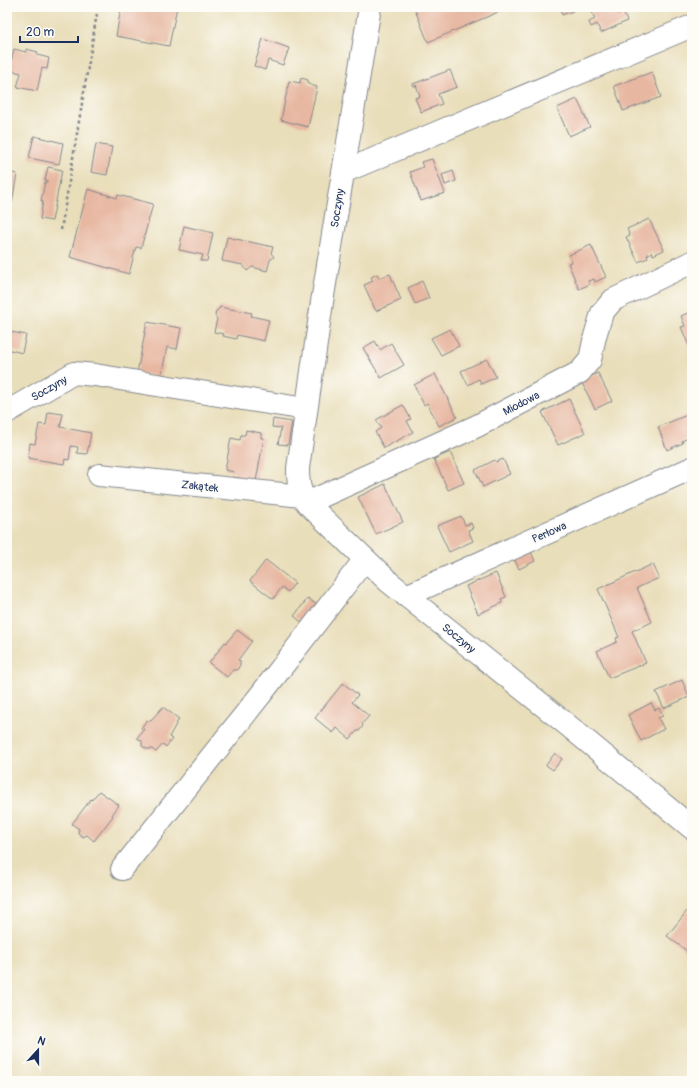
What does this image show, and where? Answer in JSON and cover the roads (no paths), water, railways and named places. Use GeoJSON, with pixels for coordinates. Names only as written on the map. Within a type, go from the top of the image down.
{"type":"FeatureCollection","features":[{"type":"Feature","properties":{"kind":"street","name":"Soczyny"},"geometry":{"type":"LineString","coordinates":[[370,7],[323,294],[298,468],[298,483],[304,500],[365,560],[406,596],[565,723],[692,828]]}},
{"type":"Feature","properties":{"kind":"street"},"geometry":{"type":"LineString","coordinates":[[343,172],[692,26]]}},
{"type":"Feature","properties":{"kind":"street","name":"Miodowa"},"geometry":{"type":"LineString","coordinates":[[304,500],[477,426],[580,372],[590,360],[602,313],[613,300],[692,262]]}},
{"type":"Feature","properties":{"kind":"street","name":"Soczyny"},"geometry":{"type":"LineString","coordinates":[[7,412],[74,373],[95,375],[306,409]]}},
{"type":"Feature","properties":{"kind":"street","name":"Perłowa"},"geometry":{"type":"LineString","coordinates":[[406,596],[692,468]]}},
{"type":"Feature","properties":{"kind":"street","name":"Zakątek"},"geometry":{"type":"LineString","coordinates":[[98,475],[304,500]]}},
{"type":"Feature","properties":{"kind":"street"},"geometry":{"type":"LineString","coordinates":[[122,869],[262,693],[365,560]]}}]}
